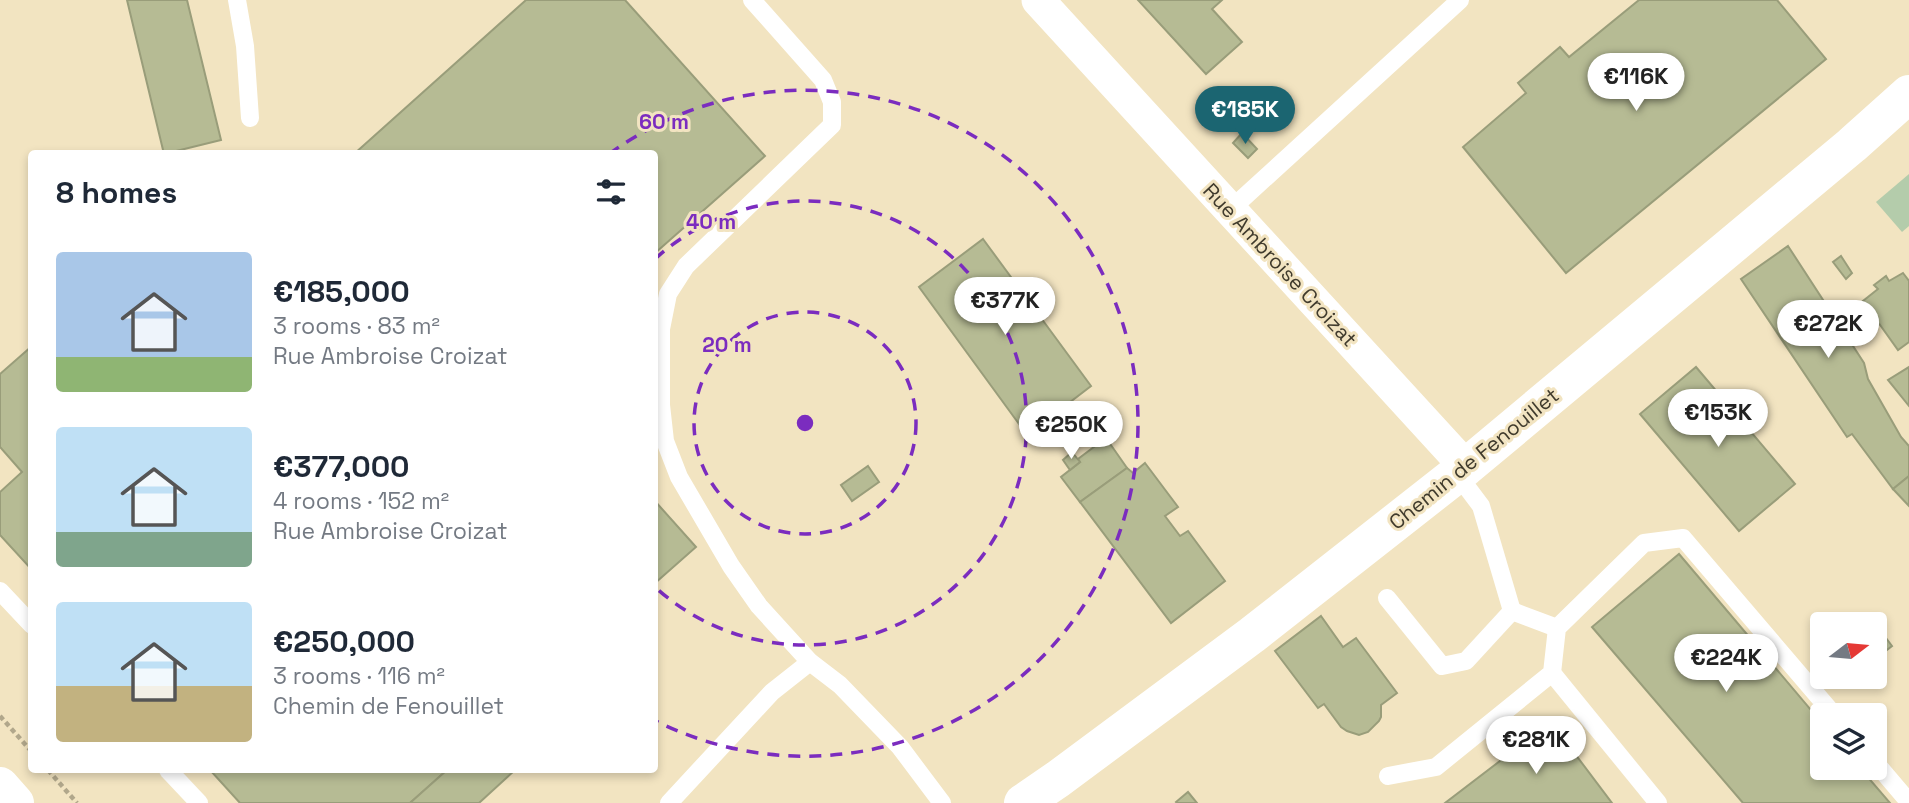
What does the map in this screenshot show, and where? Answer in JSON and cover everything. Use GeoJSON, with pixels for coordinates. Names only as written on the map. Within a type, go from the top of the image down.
{"type":"FeatureCollection","features":[{"type":"Feature","properties":{"kind":"street","name":"Rue Ambroise Croizat"},"geometry":{"type":"LineString","coordinates":[[1038,0],[1462,470]]}},
{"type":"Feature","properties":{"kind":"street","name":"Chemin de Fenouillet"},"geometry":{"type":"LineString","coordinates":[[1023,803],[1252,635],[1462,470],[1852,145],[1909,94]]}},
{"type":"Feature","properties":{"kind":"lane"},"geometry":{"type":"LineString","coordinates":[[237,0],[245,46],[250,118]]}},
{"type":"Feature","properties":{"kind":"lane"},"geometry":{"type":"LineString","coordinates":[[752,0],[823,80],[832,102],[832,125],[686,266],[668,294],[661,329],[661,405],[665,441],[680,477],[731,566],[759,606],[810,662],[841,685],[900,747],[942,803]]}},
{"type":"Feature","properties":{"kind":"lane"},"geometry":{"type":"LineString","coordinates":[[1230,211],[1460,0]]}},
{"type":"Feature","properties":{"kind":"lane"},"geometry":{"type":"LineString","coordinates":[[1462,470],[1481,506],[1512,611]]}},
{"type":"Feature","properties":{"kind":"lane"},"geometry":{"type":"LineString","coordinates":[[1388,776],[1436,767],[1552,673],[1558,628],[1644,542],[1683,538],[1824,703]]}},
{"type":"Feature","properties":{"kind":"lane"},"geometry":{"type":"LineString","coordinates":[[0,591],[28,621]]}},
{"type":"Feature","properties":{"kind":"lane"},"geometry":{"type":"LineString","coordinates":[[1387,597],[1442,666],[1466,661],[1512,611]]}},
{"type":"Feature","properties":{"kind":"lane"},"geometry":{"type":"LineString","coordinates":[[1512,611],[1558,628]]}},
{"type":"Feature","properties":{"kind":"lane"},"geometry":{"type":"LineString","coordinates":[[669,803],[772,692],[810,662]]}},
{"type":"Feature","properties":{"kind":"lane"},"geometry":{"type":"LineString","coordinates":[[1552,673],[1657,803]]}},
{"type":"Feature","properties":{"kind":"lane"},"geometry":{"type":"LineString","coordinates":[[171,773],[199,803]]}},
{"type":"Feature","properties":{"kind":"lane"},"geometry":{"type":"LineString","coordinates":[[1887,776],[1909,802]]}},
{"type":"Feature","properties":{"kind":"path"},"geometry":{"type":"LineString","coordinates":[[0,716],[28,748]]}},
{"type":"Feature","properties":{"kind":"path"},"geometry":{"type":"LineString","coordinates":[[51,773],[77,803]]}},
{"type":"Feature","properties":{"kind":"shaded area"},"geometry":{"type":"Polygon","coordinates":[[[1909,174],[1909,226],[1902,232],[1876,202],[1909,174]]]}},
{"type":"Feature","properties":{"kind":"building"},"geometry":{"type":"Polygon","coordinates":[[[127,0],[187,0],[221,140],[180,150],[163,150],[127,0]]]}},
{"type":"Feature","properties":{"kind":"building"},"geometry":{"type":"Polygon","coordinates":[[[526,0],[625,0],[765,156],[658,250],[658,150],[358,150],[526,0]]]}},
{"type":"Feature","properties":{"kind":"building"},"geometry":{"type":"Polygon","coordinates":[[[1138,0],[1222,0],[1212,9],[1242,42],[1206,74],[1138,0]]]}},
{"type":"Feature","properties":{"kind":"building"},"geometry":{"type":"Polygon","coordinates":[[[1639,0],[1777,0],[1826,59],[1566,273],[1463,147],[1526,93],[1518,83],[1560,47],[1569,57],[1639,0]]]}},
{"type":"Feature","properties":{"kind":"building"},"geometry":{"type":"Polygon","coordinates":[[[1242,133],[1257,149],[1248,158],[1233,143],[1242,133]]]}},
{"type":"Feature","properties":{"kind":"building"},"geometry":{"type":"Polygon","coordinates":[[[983,239],[1091,386],[1027,435],[919,287],[983,239]]]}},
{"type":"Feature","properties":{"kind":"building"},"geometry":{"type":"Polygon","coordinates":[[[1788,246],[1864,363],[1868,379],[1901,437],[1909,446],[1909,476],[1893,489],[1852,434],[1847,437],[1741,279],[1788,246]]]}},
{"type":"Feature","properties":{"kind":"building"},"geometry":{"type":"Polygon","coordinates":[[[1841,256],[1852,273],[1846,279],[1833,262],[1841,256]]]}},
{"type":"Feature","properties":{"kind":"building"},"geometry":{"type":"Polygon","coordinates":[[[1903,273],[1909,281],[1909,342],[1898,350],[1863,301],[1878,289],[1874,285],[1886,276],[1889,281],[1903,273]]]}},
{"type":"Feature","properties":{"kind":"building"},"geometry":{"type":"Polygon","coordinates":[[[28,350],[28,566],[0,535],[0,492],[22,472],[0,447],[0,374],[28,350]]]}},
{"type":"Feature","properties":{"kind":"building"},"geometry":{"type":"Polygon","coordinates":[[[1696,367],[1795,484],[1739,531],[1640,414],[1696,367]]]}},
{"type":"Feature","properties":{"kind":"building"},"geometry":{"type":"Polygon","coordinates":[[[1909,367],[1909,406],[1888,380],[1909,367]]]}},
{"type":"Feature","properties":{"kind":"building"},"geometry":{"type":"Polygon","coordinates":[[[1106,438],[1127,468],[1080,502],[1061,477],[1080,462],[1078,459],[1106,438]]]}},
{"type":"Feature","properties":{"kind":"building"},"geometry":{"type":"Polygon","coordinates":[[[1072,452],[1080,462],[1070,470],[1063,460],[1072,452]]]}},
{"type":"Feature","properties":{"kind":"building"},"geometry":{"type":"Polygon","coordinates":[[[1145,463],[1178,507],[1165,516],[1180,536],[1188,531],[1225,581],[1171,623],[1080,502],[1127,468],[1133,473],[1145,463]]]}},
{"type":"Feature","properties":{"kind":"building"},"geometry":{"type":"Polygon","coordinates":[[[868,466],[879,482],[852,501],[841,485],[868,466]]]}},
{"type":"Feature","properties":{"kind":"building"},"geometry":{"type":"Polygon","coordinates":[[[1909,476],[1909,506],[1893,489],[1909,476]]]}},
{"type":"Feature","properties":{"kind":"building"},"geometry":{"type":"Polygon","coordinates":[[[658,504],[696,547],[658,580],[658,504]]]}},
{"type":"Feature","properties":{"kind":"building"},"geometry":{"type":"Polygon","coordinates":[[[1679,554],[1810,709],[1810,780],[1870,780],[1890,803],[1743,803],[1592,627],[1679,554]]]}},
{"type":"Feature","properties":{"kind":"building"},"geometry":{"type":"Polygon","coordinates":[[[1321,616],[1343,647],[1356,638],[1397,693],[1381,705],[1381,717],[1368,732],[1359,735],[1347,731],[1324,704],[1318,708],[1275,651],[1321,616]]]}},
{"type":"Feature","properties":{"kind":"building"},"geometry":{"type":"Polygon","coordinates":[[[1551,722],[1612,803],[1445,803],[1551,722]]]}},
{"type":"Feature","properties":{"kind":"building"},"geometry":{"type":"Polygon","coordinates":[[[213,773],[444,773],[410,803],[240,803],[213,773]]]}},
{"type":"Feature","properties":{"kind":"building"},"geometry":{"type":"Polygon","coordinates":[[[444,773],[512,773],[479,803],[410,803],[444,773]]]}},
{"type":"Feature","properties":{"kind":"building"},"geometry":{"type":"Polygon","coordinates":[[[1188,792],[1197,803],[1176,802],[1188,792]]]}}]}
